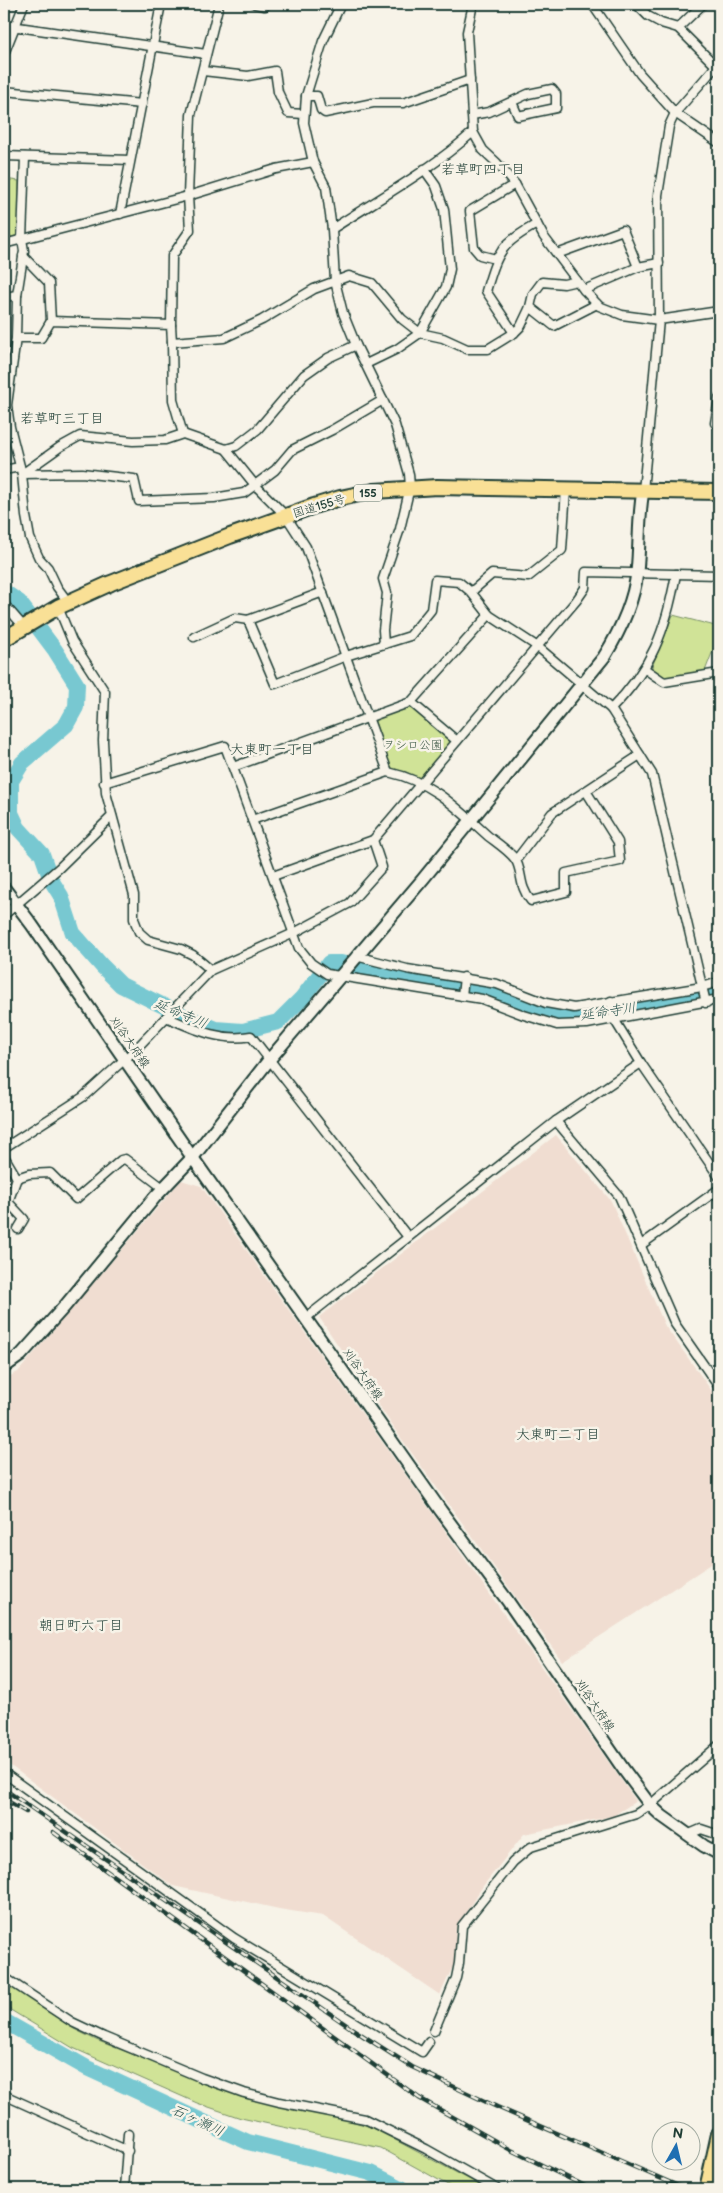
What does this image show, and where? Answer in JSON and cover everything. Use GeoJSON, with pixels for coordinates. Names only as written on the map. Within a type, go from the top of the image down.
{"type":"FeatureCollection","features":[{"type":"Feature","properties":{"kind":"highway","name":"国道155号"},"geometry":{"type":"LineString","coordinates":[[4,638],[63,604],[111,583],[286,516],[340,498],[410,487],[719,492]]}},
{"type":"Feature","properties":{"kind":"highway"},"geometry":{"type":"LineString","coordinates":[[708,2189],[719,2134]]}},
{"type":"Feature","properties":{"kind":"main road"},"geometry":{"type":"LineString","coordinates":[[4,1368],[21,1355],[65,1306],[164,1188],[193,1157],[269,1060],[584,684],[615,640],[633,595],[637,573],[640,509],[643,492]]}},
{"type":"Feature","properties":{"kind":"main road","name":"刈谷大府線"},"geometry":{"type":"LineString","coordinates":[[4,888],[32,925],[441,1511],[502,1593],[593,1728],[650,1805],[687,1835],[719,1854]]}},
{"type":"Feature","properties":{"kind":"street"},"geometry":{"type":"LineString","coordinates":[[4,54],[24,4]]}},
{"type":"Feature","properties":{"kind":"street"},"geometry":{"type":"LineString","coordinates":[[120,214],[161,4]]}},
{"type":"Feature","properties":{"kind":"street"},"geometry":{"type":"LineString","coordinates":[[183,434],[173,400],[172,256],[190,230],[188,196],[190,115],[219,4]]}},
{"type":"Feature","properties":{"kind":"street"},"geometry":{"type":"LineString","coordinates":[[255,4],[265,6]]}},
{"type":"Feature","properties":{"kind":"street"},"geometry":{"type":"LineString","coordinates":[[341,4],[323,41],[306,96],[304,114],[313,162],[326,187],[332,229],[335,280],[343,313],[356,345],[384,400],[402,446],[409,474],[410,487],[400,529],[383,580],[387,594],[383,630],[384,644]]}},
{"type":"Feature","properties":{"kind":"street"},"geometry":{"type":"LineString","coordinates":[[473,4],[467,32],[473,132],[483,150],[497,163],[514,184],[544,238],[584,290],[597,304],[622,315],[659,320],[719,311]]}},
{"type":"Feature","properties":{"kind":"street"},"geometry":{"type":"LineString","coordinates":[[592,4],[640,74],[675,113],[719,144]]}},
{"type":"Feature","properties":{"kind":"street"},"geometry":{"type":"LineString","coordinates":[[636,4],[648,16],[660,23],[678,28],[718,67],[675,113],[669,126],[658,195],[659,320],[643,492]]}},
{"type":"Feature","properties":{"kind":"street"},"geometry":{"type":"LineString","coordinates":[[678,28],[703,4]]}},
{"type":"Feature","properties":{"kind":"street"},"geometry":{"type":"LineString","coordinates":[[4,25],[206,54]]}},
{"type":"Feature","properties":{"kind":"street"},"geometry":{"type":"LineString","coordinates":[[203,71],[248,76],[275,71],[278,92],[288,113],[304,114]]}},
{"type":"Feature","properties":{"kind":"street"},"geometry":{"type":"LineString","coordinates":[[306,96],[317,96],[321,110],[325,113],[373,104],[403,103],[470,80]]}},
{"type":"Feature","properties":{"kind":"street"},"geometry":{"type":"LineString","coordinates":[[472,115],[489,112],[528,94],[552,89],[556,94],[556,108],[518,116],[512,102]]}},
{"type":"Feature","properties":{"kind":"street"},"geometry":{"type":"LineString","coordinates":[[4,91],[142,104]]}},
{"type":"Feature","properties":{"kind":"street"},"geometry":{"type":"LineString","coordinates":[[332,229],[424,170],[460,144],[473,132]]}},
{"type":"Feature","properties":{"kind":"street"},"geometry":{"type":"LineString","coordinates":[[4,156],[130,160]]}},
{"type":"Feature","properties":{"kind":"street"},"geometry":{"type":"LineString","coordinates":[[25,157],[23,256],[17,295],[16,338],[5,405],[21,471],[30,538],[39,558],[51,572],[63,604],[72,641],[105,692],[104,783],[134,895],[134,919],[139,932],[148,940],[181,949],[193,955],[211,970]]}},
{"type":"Feature","properties":{"kind":"street"},"geometry":{"type":"LineString","coordinates":[[4,244],[188,196],[276,169],[313,162]]}},
{"type":"Feature","properties":{"kind":"street"},"geometry":{"type":"LineString","coordinates":[[366,364],[397,349],[420,333],[446,287],[450,269],[450,250],[442,198],[424,170]]}},
{"type":"Feature","properties":{"kind":"street"},"geometry":{"type":"LineString","coordinates":[[496,259],[480,255],[474,248],[470,212],[514,184]]}},
{"type":"Feature","properties":{"kind":"street"},"geometry":{"type":"LineString","coordinates":[[514,333],[486,291],[496,259],[503,246],[523,231],[537,224]]}},
{"type":"Feature","properties":{"kind":"street"},"geometry":{"type":"LineString","coordinates":[[557,254],[623,230],[638,267]]}},
{"type":"Feature","properties":{"kind":"street"},"geometry":{"type":"LineString","coordinates":[[16,338],[40,338],[51,321],[49,283],[23,256]]}},
{"type":"Feature","properties":{"kind":"street"},"geometry":{"type":"LineString","coordinates":[[584,290],[638,267],[658,263]]}},
{"type":"Feature","properties":{"kind":"street"},"geometry":{"type":"LineString","coordinates":[[172,342],[224,338],[262,320],[314,290],[349,276],[372,283],[402,319],[420,333],[443,338],[467,349],[488,349],[514,333],[521,326],[530,307],[533,294],[542,282],[564,284],[577,281]]}},
{"type":"Feature","properties":{"kind":"street"},"geometry":{"type":"LineString","coordinates":[[4,297],[17,295]]}},
{"type":"Feature","properties":{"kind":"street"},"geometry":{"type":"LineString","coordinates":[[530,307],[554,326],[597,304]]}},
{"type":"Feature","properties":{"kind":"street"},"geometry":{"type":"LineString","coordinates":[[51,321],[171,326]]}},
{"type":"Feature","properties":{"kind":"street"},"geometry":{"type":"LineString","coordinates":[[226,449],[236,446],[258,430],[304,375],[328,358],[356,345]]}},
{"type":"Feature","properties":{"kind":"street"},"geometry":{"type":"LineString","coordinates":[[719,398],[715,423],[719,424]]}},
{"type":"Feature","properties":{"kind":"street"},"geometry":{"type":"LineString","coordinates":[[4,470],[82,473],[134,479],[139,501],[214,498],[244,493],[275,470],[292,450],[332,430],[384,400]]}},
{"type":"Feature","properties":{"kind":"street"},"geometry":{"type":"LineString","coordinates":[[21,471],[80,436],[133,441],[164,440],[183,434],[226,449],[255,485],[286,516],[306,547],[388,772]]}},
{"type":"Feature","properties":{"kind":"street"},"geometry":{"type":"LineString","coordinates":[[471,592],[492,574],[528,577],[562,550],[566,489]]}},
{"type":"Feature","properties":{"kind":"street"},"geometry":{"type":"LineString","coordinates":[[273,876],[373,840],[585,588],[586,572],[719,576]]}},
{"type":"Feature","properties":{"kind":"street"},"geometry":{"type":"LineString","coordinates":[[611,709],[645,669],[669,613],[676,574]]}},
{"type":"Feature","properties":{"kind":"street"},"geometry":{"type":"LineString","coordinates":[[248,620],[275,684],[346,656],[410,636],[431,610],[435,580],[459,582],[471,592],[489,615],[538,646],[584,684],[611,709],[652,774],[706,1003]]}},
{"type":"Feature","properties":{"kind":"street"},"geometry":{"type":"LineString","coordinates":[[194,637],[235,618],[248,620],[322,592]]}},
{"type":"Feature","properties":{"kind":"street"},"geometry":{"type":"LineString","coordinates":[[4,604],[24,627]]}},
{"type":"Feature","properties":{"kind":"street"},"geometry":{"type":"LineString","coordinates":[[233,767],[368,716],[411,702],[489,615]]}},
{"type":"Feature","properties":{"kind":"street"},"geometry":{"type":"LineString","coordinates":[[645,669],[664,682],[719,673]]}},
{"type":"Feature","properties":{"kind":"street"},"geometry":{"type":"LineString","coordinates":[[411,702],[457,741]]}},
{"type":"Feature","properties":{"kind":"street"},"geometry":{"type":"LineString","coordinates":[[104,783],[225,746],[299,948],[311,963],[327,974],[482,999],[524,1015],[558,1025],[586,1024],[719,1000]]}},
{"type":"Feature","properties":{"kind":"street"},"geometry":{"type":"LineString","coordinates":[[516,860],[552,813],[640,755]]}},
{"type":"Feature","properties":{"kind":"street"},"geometry":{"type":"LineString","coordinates":[[252,820],[388,772],[422,782],[472,819],[516,860],[524,893],[531,901],[566,892],[566,872],[620,861],[618,842],[586,791]]}},
{"type":"Feature","properties":{"kind":"street"},"geometry":{"type":"LineString","coordinates":[[4,915],[59,868],[112,816]]}},
{"type":"Feature","properties":{"kind":"street"},"geometry":{"type":"LineString","coordinates":[[4,1148],[83,1097],[125,1059],[211,970],[294,933],[350,903],[382,867],[373,840]]}},
{"type":"Feature","properties":{"kind":"street"},"geometry":{"type":"LineString","coordinates":[[356,957],[407,969],[496,984],[546,1003],[574,1008],[702,987],[719,982]]}},
{"type":"Feature","properties":{"kind":"street"},"geometry":{"type":"LineString","coordinates":[[462,995],[464,978]]}},
{"type":"Feature","properties":{"kind":"street"},"geometry":{"type":"LineString","coordinates":[[612,1001],[614,1019],[641,1063],[719,1177]]}},
{"type":"Feature","properties":{"kind":"street"},"geometry":{"type":"LineString","coordinates":[[166,1016],[198,1030],[227,1038],[236,1039],[251,1036],[408,1237]]}},
{"type":"Feature","properties":{"kind":"street"},"geometry":{"type":"LineString","coordinates":[[306,1317],[556,1121],[641,1063]]}},
{"type":"Feature","properties":{"kind":"street"},"geometry":{"type":"LineString","coordinates":[[556,1121],[620,1196],[675,1324],[719,1387]]}},
{"type":"Feature","properties":{"kind":"street"},"geometry":{"type":"LineString","coordinates":[[4,1156],[17,1178]]}},
{"type":"Feature","properties":{"kind":"street"},"geometry":{"type":"LineString","coordinates":[[17,1178],[29,1174],[50,1173],[76,1199],[121,1160],[125,1159],[164,1188]]}},
{"type":"Feature","properties":{"kind":"street"},"geometry":{"type":"LineString","coordinates":[[17,1178],[8,1202],[24,1220],[18,1229]]}},
{"type":"Feature","properties":{"kind":"street"},"geometry":{"type":"LineString","coordinates":[[641,1245],[719,1188]]}},
{"type":"Feature","properties":{"kind":"street"},"geometry":{"type":"LineString","coordinates":[[710,1374],[719,1368]]}},
{"type":"Feature","properties":{"kind":"street"},"geometry":{"type":"LineString","coordinates":[[434,2031],[456,1978],[462,1926],[512,1862],[531,1847],[636,1814],[650,1805],[719,1745]]}},
{"type":"Feature","properties":{"kind":"street"},"geometry":{"type":"LineString","coordinates":[[4,1773],[234,1938],[422,2052],[429,2042]]}},
{"type":"Feature","properties":{"kind":"street"},"geometry":{"type":"LineString","coordinates":[[687,1835],[701,1829],[719,1835]]}},
{"type":"Feature","properties":{"kind":"street"},"geometry":{"type":"LineString","coordinates":[[4,1977],[72,2022],[113,2041],[202,2078],[244,2093],[365,2119],[426,2148],[497,2189]]}},
{"type":"Feature","properties":{"kind":"street"},"geometry":{"type":"LineString","coordinates":[[4,2095],[128,2151]]}},
{"type":"Feature","properties":{"kind":"street"},"geometry":{"type":"LineString","coordinates":[[124,2189],[128,2134]]}},
{"type":"Feature","properties":{"kind":"shaded area"},"geometry":{"type":"Polygon","coordinates":[[[556,1135],[611,1201],[665,1326],[719,1401],[719,1559],[562,1661],[398,1434],[319,1317],[556,1135]]]}},
{"type":"Feature","properties":{"kind":"shaded area"},"geometry":{"type":"Polygon","coordinates":[[[181,1180],[201,1186],[636,1801],[613,1816],[524,1834],[483,1886],[456,1927],[454,1964],[440,1995],[323,1916],[279,1909],[173,1886],[4,1761],[4,1379],[18,1372],[181,1180]]]}},
{"type":"Feature","properties":{"kind":"green space"},"geometry":{"type":"Polygon","coordinates":[[[4,179],[19,181],[19,235],[4,239],[4,179]]]}},
{"type":"Feature","properties":{"kind":"green space"},"geometry":{"type":"Polygon","coordinates":[[[673,615],[719,627],[719,635],[705,671],[665,678],[651,669],[673,615]]]}},
{"type":"Feature","properties":{"kind":"green space","name":"ヲシロ公園"},"geometry":{"type":"Polygon","coordinates":[[[411,707],[453,742],[420,779],[406,772],[391,770],[374,719],[411,707]]]}},
{"type":"Feature","properties":{"kind":"green space"},"geometry":{"type":"Polygon","coordinates":[[[4,1982],[74,2029],[96,2040],[244,2098],[338,2117],[371,2127],[487,2189],[455,2189],[381,2148],[241,2118],[197,2103],[73,2048],[4,2006],[4,1982]]]}},
{"type":"Feature","properties":{"kind":"waterway","name":"延命寺川"},"geometry":{"type":"LineString","coordinates":[[4,596],[6,593],[19,602],[55,650],[77,685],[76,707],[66,725],[22,763],[11,781],[11,813],[18,828],[42,854],[51,880],[61,896],[73,933],[121,985],[215,1029],[243,1031],[278,1022],[302,998],[329,963],[341,963],[408,979],[477,988],[535,1009],[573,1016],[682,1000],[719,990]]}},
{"type":"Feature","properties":{"kind":"waterway","name":"石ヶ瀬川"},"geometry":{"type":"LineString","coordinates":[[4,2021],[87,2068],[248,2142],[371,2173],[403,2189]]}},
{"type":"Feature","properties":{"kind":"railway"},"geometry":{"type":"LineString","coordinates":[[4,1789],[351,2028],[412,2067],[497,2107],[685,2189]]}},
{"type":"Feature","properties":{"kind":"railway"},"geometry":{"type":"LineString","coordinates":[[4,1799],[26,1812]]}},
{"type":"Feature","properties":{"kind":"railway"},"geometry":{"type":"LineString","coordinates":[[53,1832],[419,2098],[511,2150],[591,2189]]}},
{"type":"Feature","properties":{"kind":"district","name":"若草町四丁目"},"geometry":{"type":"Point","coordinates":[483,169]}},
{"type":"Feature","properties":{"kind":"district","name":"若草町三丁目"},"geometry":{"type":"Point","coordinates":[62,418]}},
{"type":"Feature","properties":{"kind":"district","name":"大東町一丁目"},"geometry":{"type":"Point","coordinates":[272,749]}},
{"type":"Feature","properties":{"kind":"district","name":"大東町二丁目"},"geometry":{"type":"Point","coordinates":[558,1434]}},
{"type":"Feature","properties":{"kind":"district","name":"朝日町六丁目"},"geometry":{"type":"Point","coordinates":[81,1625]}}]}
